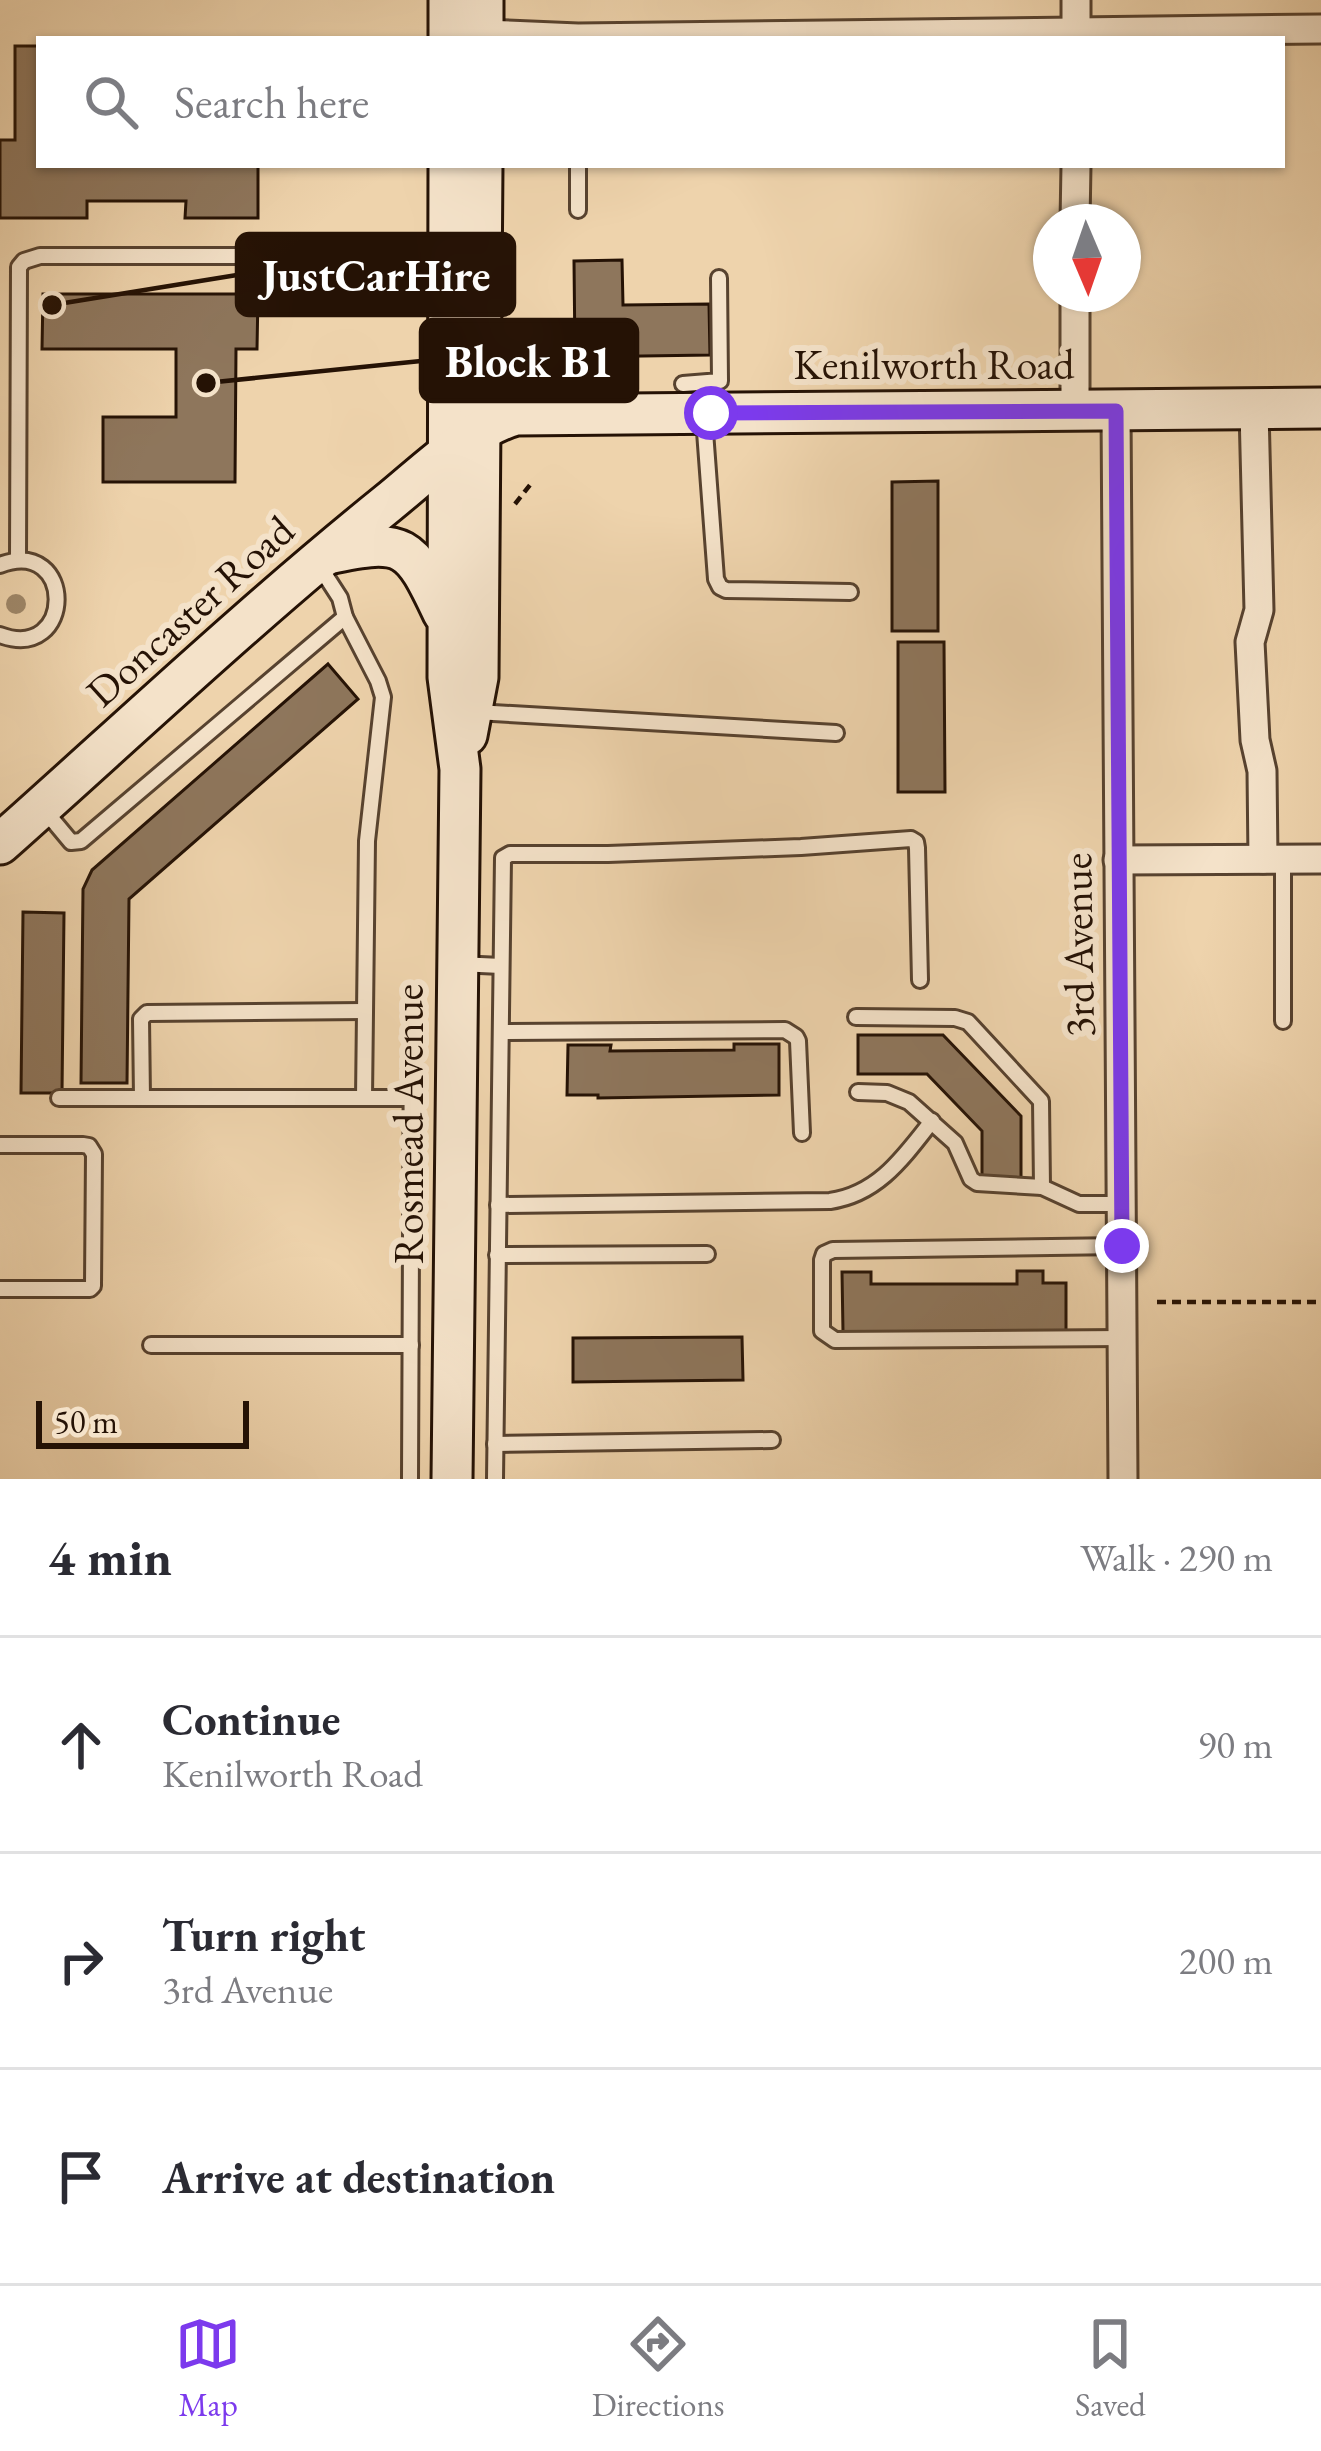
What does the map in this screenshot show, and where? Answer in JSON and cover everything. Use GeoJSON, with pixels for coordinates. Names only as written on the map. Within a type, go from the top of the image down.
{"type":"FeatureCollection","features":[{"type":"Feature","properties":{"kind":"main road"},"geometry":{"type":"LineString","coordinates":[[449,0],[475,28]]}},
{"type":"Feature","properties":{"kind":"main road","name":"Rosmead Avenue"},"geometry":{"type":"LineString","coordinates":[[448,168],[448,676],[460,769],[452,1479]]}},
{"type":"Feature","properties":{"kind":"main road","name":"Rosmead Avenue"},"geometry":{"type":"LineString","coordinates":[[460,769],[478,676],[482,168]]}},
{"type":"Feature","properties":{"kind":"main road","name":"Kenilworth Road"},"geometry":{"type":"LineString","coordinates":[[480,431],[516,415],[702,398],[1075,411],[1321,408]]}},
{"type":"Feature","properties":{"kind":"main road","name":"Doncaster Road"},"geometry":{"type":"LineString","coordinates":[[0,844],[320,559],[480,431]]}},
{"type":"Feature","properties":{"kind":"main road"},"geometry":{"type":"LineString","coordinates":[[320,559],[362,547],[384,546],[408,554],[423,569],[448,623]]}},
{"type":"Feature","properties":{"kind":"street"},"geometry":{"type":"LineString","coordinates":[[1076,0],[1076,35]]}},
{"type":"Feature","properties":{"kind":"street"},"geometry":{"type":"LineString","coordinates":[[475,28],[557,36]]}},
{"type":"Feature","properties":{"kind":"street"},"geometry":{"type":"LineString","coordinates":[[910,36],[1321,29]]}},
{"type":"Feature","properties":{"kind":"street"},"geometry":{"type":"LineString","coordinates":[[1076,168],[1076,204]]}},
{"type":"Feature","properties":{"kind":"street"},"geometry":{"type":"LineString","coordinates":[[1075,312],[1075,411]]}},
{"type":"Feature","properties":{"kind":"street"},"geometry":{"type":"LineString","coordinates":[[1254,410],[1259,610],[1250,642],[1255,740],[1273,859]]}},
{"type":"Feature","properties":{"kind":"street","name":"3rd Avenue"},"geometry":{"type":"LineString","coordinates":[[1116,411],[1123,1479]]}},
{"type":"Feature","properties":{"kind":"street"},"geometry":{"type":"LineString","coordinates":[[1118,860],[1321,859]]}},
{"type":"Feature","properties":{"kind":"lane"},"geometry":{"type":"LineString","coordinates":[[578,168],[578,210]]}},
{"type":"Feature","properties":{"kind":"lane"},"geometry":{"type":"LineString","coordinates":[[18,560],[19,275],[24,261],[40,256],[250,256]]}},
{"type":"Feature","properties":{"kind":"lane"},"geometry":{"type":"LineString","coordinates":[[719,278],[720,381],[702,398],[716,579],[727,590],[850,592]]}},
{"type":"Feature","properties":{"kind":"lane"},"geometry":{"type":"LineString","coordinates":[[320,559],[382,698],[367,841],[364,1098]]}},
{"type":"Feature","properties":{"kind":"lane"},"geometry":{"type":"LineString","coordinates":[[0,565],[32,562],[44,568],[58,590],[49,626],[39,634],[14,640],[0,634]]}},
{"type":"Feature","properties":{"kind":"lane"},"geometry":{"type":"LineString","coordinates":[[42,807],[71,842],[82,841],[345,617]]}},
{"type":"Feature","properties":{"kind":"lane"},"geometry":{"type":"LineString","coordinates":[[471,711],[836,733]]}},
{"type":"Feature","properties":{"kind":"lane"},"geometry":{"type":"LineString","coordinates":[[495,1479],[503,858],[916,842],[920,980]]}},
{"type":"Feature","properties":{"kind":"lane"},"geometry":{"type":"LineString","coordinates":[[1273,859],[1283,1021]]}},
{"type":"Feature","properties":{"kind":"lane"},"geometry":{"type":"LineString","coordinates":[[457,964],[502,966]]}},
{"type":"Feature","properties":{"kind":"lane"},"geometry":{"type":"LineString","coordinates":[[410,1479],[412,1006]]}},
{"type":"Feature","properties":{"kind":"lane"},"geometry":{"type":"LineString","coordinates":[[142,1098],[142,1019],[147,1013],[364,1011]]}},
{"type":"Feature","properties":{"kind":"lane"},"geometry":{"type":"LineString","coordinates":[[856,1017],[968,1022],[1041,1101],[1042,1187]]}},
{"type":"Feature","properties":{"kind":"lane"},"geometry":{"type":"LineString","coordinates":[[501,1032],[784,1030],[798,1041],[802,1133]]}},
{"type":"Feature","properties":{"kind":"lane"},"geometry":{"type":"LineString","coordinates":[[857,1092],[902,1098],[960,1150],[977,1183],[1042,1187],[1078,1204],[1122,1204]]}},
{"type":"Feature","properties":{"kind":"lane"},"geometry":{"type":"LineString","coordinates":[[59,1098],[413,1098]]}},
{"type":"Feature","properties":{"kind":"lane"},"geometry":{"type":"LineString","coordinates":[[498,1205],[847,1198],[875,1186],[932,1121]]}},
{"type":"Feature","properties":{"kind":"lane"},"geometry":{"type":"LineString","coordinates":[[0,1145],[83,1145],[94,1154],[93,1286],[0,1289]]}},
{"type":"Feature","properties":{"kind":"lane"},"geometry":{"type":"LineString","coordinates":[[1122,1246],[832,1250],[822,1260],[822,1331],[835,1340],[1123,1338]]}},
{"type":"Feature","properties":{"kind":"lane"},"geometry":{"type":"LineString","coordinates":[[497,1255],[707,1253]]}},
{"type":"Feature","properties":{"kind":"lane"},"geometry":{"type":"LineString","coordinates":[[455,1307],[497,1308]]}},
{"type":"Feature","properties":{"kind":"lane"},"geometry":{"type":"LineString","coordinates":[[151,1345],[411,1345]]}},
{"type":"Feature","properties":{"kind":"lane"},"geometry":{"type":"LineString","coordinates":[[495,1444],[772,1440]]}},
{"type":"Feature","properties":{"kind":"path"},"geometry":{"type":"LineString","coordinates":[[514,506],[530,485]]}},
{"type":"Feature","properties":{"kind":"path"},"geometry":{"type":"LineString","coordinates":[[1157,1302],[1321,1302]]}},
{"type":"Feature","properties":{"kind":"building"},"geometry":{"type":"Polygon","coordinates":[[[15,46],[36,46],[36,168],[258,168],[258,218],[185,218],[186,201],[87,201],[87,218],[0,218],[0,140],[15,140],[15,46]]]}},
{"type":"Feature","properties":{"kind":"building"},"geometry":{"type":"Polygon","coordinates":[[[622,260],[623,305],[709,304],[710,355],[575,357],[574,261],[622,260]]]}},
{"type":"Feature","properties":{"kind":"building"},"geometry":{"type":"Polygon","coordinates":[[[43,294],[258,294],[257,349],[236,349],[235,482],[103,482],[103,417],[176,417],[176,349],[42,349],[43,294]]]}},
{"type":"Feature","properties":{"kind":"building"},"geometry":{"type":"Polygon","coordinates":[[[938,481],[938,631],[892,631],[892,482],[938,481]]]}},
{"type":"Feature","properties":{"kind":"building"},"geometry":{"type":"Polygon","coordinates":[[[898,642],[944,642],[945,792],[898,792],[898,642]]]}},
{"type":"Feature","properties":{"kind":"building"},"geometry":{"type":"Polygon","coordinates":[[[328,664],[358,699],[129,899],[127,1083],[81,1083],[83,889],[92,870],[328,664]]]}},
{"type":"Feature","properties":{"kind":"building"},"geometry":{"type":"Polygon","coordinates":[[[23,912],[64,913],[62,1093],[21,1093],[23,912]]]}},
{"type":"Feature","properties":{"kind":"building"},"geometry":{"type":"Polygon","coordinates":[[[858,1035],[943,1035],[1021,1116],[1021,1178],[982,1178],[982,1131],[927,1074],[858,1074],[858,1035]]]}},
{"type":"Feature","properties":{"kind":"building"},"geometry":{"type":"Polygon","coordinates":[[[734,1044],[779,1044],[779,1095],[567,1095],[568,1045],[611,1045],[610,1051],[734,1050],[734,1044]]]}},
{"type":"Feature","properties":{"kind":"building"},"geometry":{"type":"Polygon","coordinates":[[[1017,1271],[1043,1271],[1043,1283],[1066,1283],[1066,1332],[843,1332],[842,1272],[871,1272],[871,1284],[1017,1284],[1017,1271]]]}},
{"type":"Feature","properties":{"kind":"building"},"geometry":{"type":"Polygon","coordinates":[[[742,1337],[743,1380],[573,1382],[573,1338],[742,1337]]]}},
{"type":"Feature","properties":{"kind":"place","name":"JustCarHire"},"geometry":{"type":"Point","coordinates":[52,305]}},
{"type":"Feature","properties":{"kind":"place","name":"Block B1"},"geometry":{"type":"Point","coordinates":[206,383]}},
{"type":"Feature","properties":{"kind":"route"},"geometry":{"type":"LineString","coordinates":[[711,413],[1116,411],[1122,1246]]}}]}
